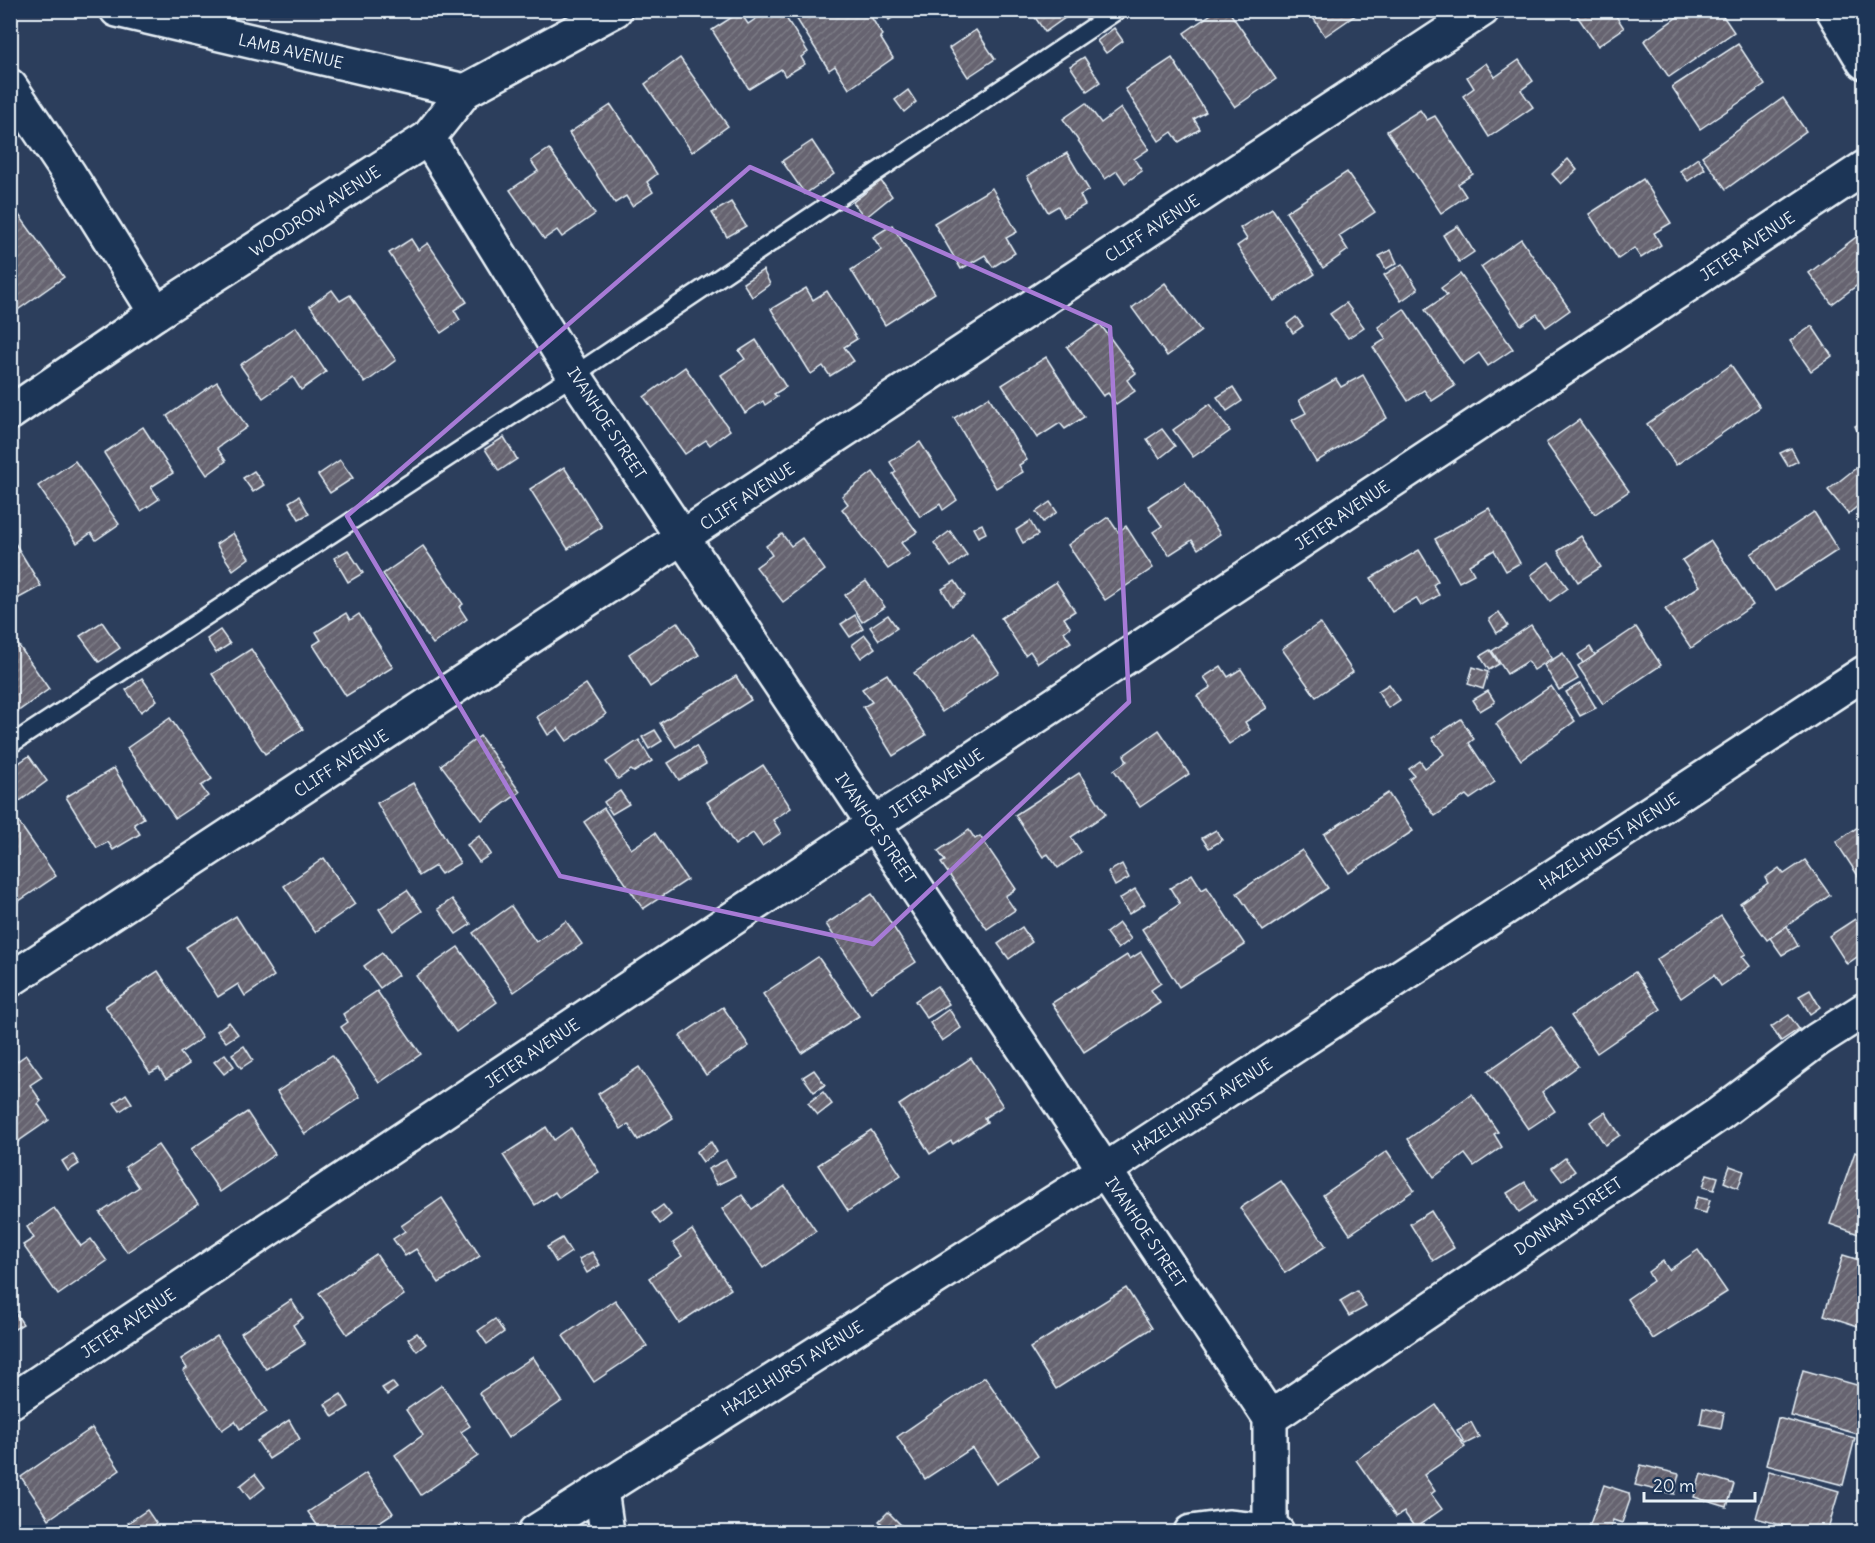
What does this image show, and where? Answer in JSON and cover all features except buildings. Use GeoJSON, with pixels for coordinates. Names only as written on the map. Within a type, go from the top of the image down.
{"type":"FeatureCollection","features":[{"type":"Feature","properties":{"kind":"street","name":"LAMB AVENUE"},"geometry":{"type":"LineString","coordinates":[[117,10],[465,91]]}},
{"type":"Feature","properties":{"kind":"street","name":"WOODROW AVENUE"},"geometry":{"type":"LineString","coordinates":[[10,413],[156,314],[428,138],[465,91],[615,10]]}},
{"type":"Feature","properties":{"kind":"street","name":"CLIFF AVENUE"},"geometry":{"type":"LineString","coordinates":[[10,980],[1482,10]]}},
{"type":"Feature","properties":{"kind":"street"},"geometry":{"type":"LineString","coordinates":[[1833,10],[1864,62]]}},
{"type":"Feature","properties":{"kind":"street"},"geometry":{"type":"LineString","coordinates":[[10,86],[69,174],[156,314]]}},
{"type":"Feature","properties":{"kind":"street","name":"IVANHOE STREET"},"geometry":{"type":"LineString","coordinates":[[428,138],[574,375],[1270,1418]]}},
{"type":"Feature","properties":{"kind":"street","name":"JETER AVENUE"},"geometry":{"type":"LineString","coordinates":[[10,1402],[874,824],[1864,168]]}},
{"type":"Feature","properties":{"kind":"street","name":"HAZELHURST AVENUE"},"geometry":{"type":"LineString","coordinates":[[535,1533],[1105,1170],[1864,673]]}},
{"type":"Feature","properties":{"kind":"street","name":"DONNAN STREET"},"geometry":{"type":"LineString","coordinates":[[1270,1418],[1719,1114],[1817,1040],[1864,1010]]}},
{"type":"Feature","properties":{"kind":"street"},"geometry":{"type":"LineString","coordinates":[[1191,1533],[1228,1527],[1261,1531],[1270,1418]]}},
{"type":"Feature","properties":{"kind":"street"},"geometry":{"type":"LineString","coordinates":[[601,1490],[607,1533]]}},
{"type":"Feature","properties":{"kind":"lane"},"geometry":{"type":"LineString","coordinates":[[10,746],[574,375],[1118,10]]}},
{"type":"Feature","properties":{"kind":"highlighted area"},"geometry":{"type":"Polygon","coordinates":[[[750,167],[1110,327],[1129,702],[873,944],[560,876],[347,516],[750,167]]]}}]}
